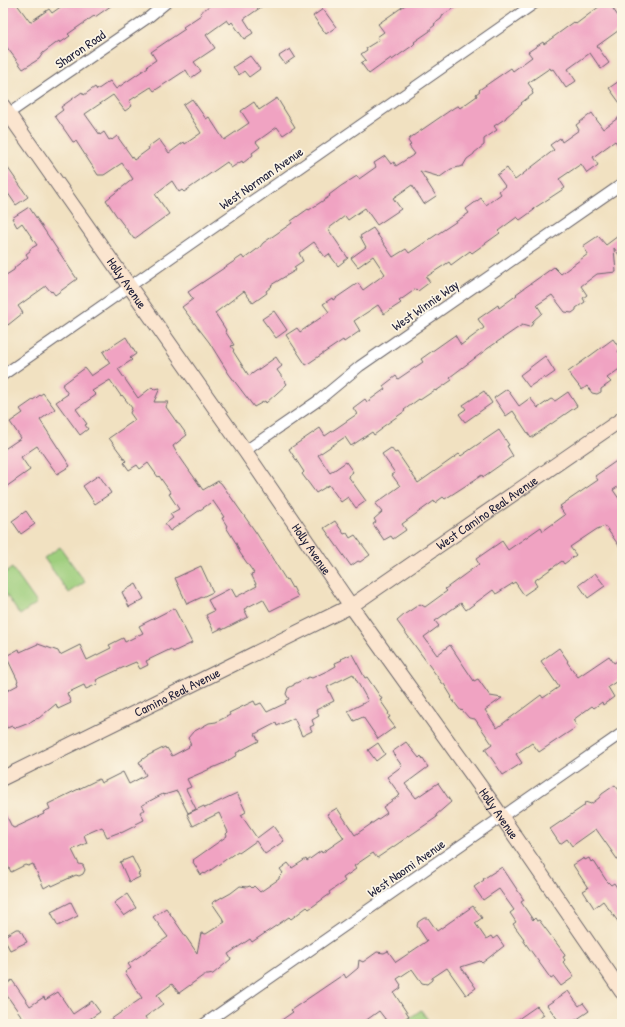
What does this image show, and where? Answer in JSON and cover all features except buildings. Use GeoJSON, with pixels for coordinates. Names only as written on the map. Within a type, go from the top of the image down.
{"type":"FeatureCollection","features":[{"type":"Feature","properties":{"kind":"street","name":"Sharon Road"},"geometry":{"type":"LineString","coordinates":[[6,110],[150,17],[166,3]]}},
{"type":"Feature","properties":{"kind":"street","name":"West Norman Avenue"},"geometry":{"type":"LineString","coordinates":[[3,375],[535,3]]}},
{"type":"Feature","properties":{"kind":"street","name":"Holly Avenue"},"geometry":{"type":"LineString","coordinates":[[6,110],[245,451],[351,606],[502,818],[622,992]]}},
{"type":"Feature","properties":{"kind":"street","name":"West Winnie Way"},"geometry":{"type":"LineString","coordinates":[[245,451],[319,400],[360,366],[622,184]]}},
{"type":"Feature","properties":{"kind":"street","name":"West Camino Real Avenue"},"geometry":{"type":"LineString","coordinates":[[351,606],[622,419]]}},
{"type":"Feature","properties":{"kind":"street","name":"Camino Real Avenue"},"geometry":{"type":"LineString","coordinates":[[3,778],[351,606]]}},
{"type":"Feature","properties":{"kind":"street","name":"West Naomi Avenue"},"geometry":{"type":"LineString","coordinates":[[204,1024],[622,733]]}},
{"type":"Feature","properties":{"kind":"green space"},"geometry":{"type":"Polygon","coordinates":[[[60,547],[85,582],[69,593],[44,558],[60,547]]]}},
{"type":"Feature","properties":{"kind":"green space"},"geometry":{"type":"Polygon","coordinates":[[[12,568],[37,603],[20,615],[3,590],[3,574],[12,568]]]}},
{"type":"Feature","properties":{"kind":"green space"},"geometry":{"type":"Polygon","coordinates":[[[421,1010],[431,1024],[401,1024],[421,1010]]]}}]}
